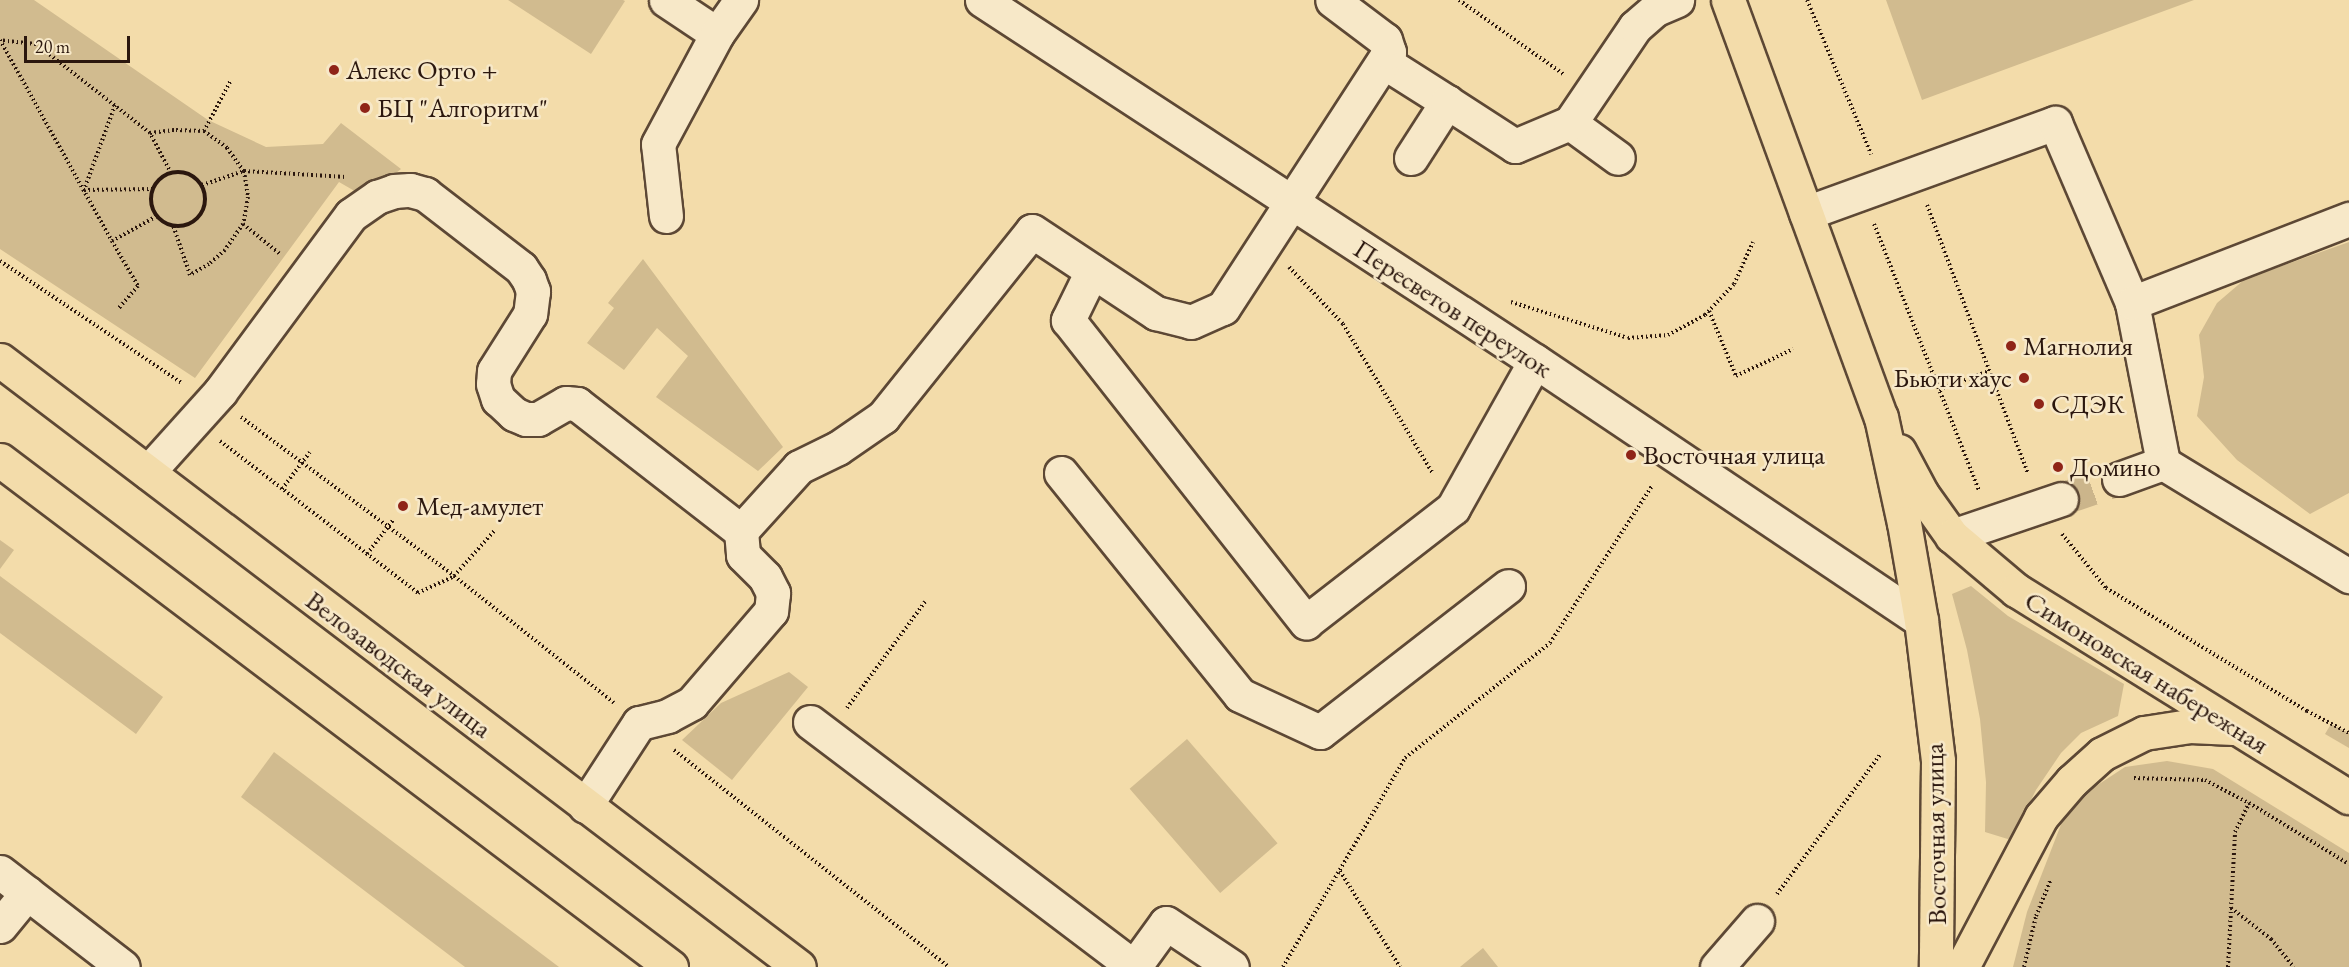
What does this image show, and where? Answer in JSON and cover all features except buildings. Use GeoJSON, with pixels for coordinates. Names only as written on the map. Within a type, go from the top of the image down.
{"type":"FeatureCollection","features":[{"type":"Feature","properties":{"kind":"main road","name":"Восточная улица"},"geometry":{"type":"LineString","coordinates":[[1728,0],[1881,417],[1904,523],[1921,620],[1938,761],[1936,967]]}},
{"type":"Feature","properties":{"kind":"main road","name":"Велозаводская улица"},"geometry":{"type":"LineString","coordinates":[[0,360],[799,967]]}},
{"type":"Feature","properties":{"kind":"main road","name":"Восточная улица"},"geometry":{"type":"LineString","coordinates":[[1881,417],[1923,494],[1952,536]]}},
{"type":"Feature","properties":{"kind":"main road"},"geometry":{"type":"LineString","coordinates":[[0,460],[671,967]]}},
{"type":"Feature","properties":{"kind":"main road","name":"Симоновская набережная"},"geometry":{"type":"LineString","coordinates":[[1952,536],[2016,590],[2349,798]]}},
{"type":"Feature","properties":{"kind":"main road"},"geometry":{"type":"LineString","coordinates":[[1962,967],[2041,818],[2072,781],[2102,754],[2144,734],[2190,726],[2235,728]]}},
{"type":"Feature","properties":{"kind":"street"},"geometry":{"type":"LineString","coordinates":[[666,0],[717,34]]}},
{"type":"Feature","properties":{"kind":"street"},"geometry":{"type":"LineString","coordinates":[[666,216],[658,144],[717,34],[741,0]]}},
{"type":"Feature","properties":{"kind":"street","name":"Пересветов переулок"},"geometry":{"type":"LineString","coordinates":[[982,0],[1535,361],[1921,620]]}},
{"type":"Feature","properties":{"kind":"street"},"geometry":{"type":"LineString","coordinates":[[585,806],[639,723],[668,716],[692,704],[771,611],[773,593],[765,577],[743,555],[741,531],[799,467],[838,448],[883,417],[1032,231],[1156,313],[1191,322],[1223,308],[1389,52],[1385,40],[1332,0]]}},
{"type":"Feature","properties":{"kind":"street"},"geometry":{"type":"LineString","coordinates":[[1384,62],[1515,146],[1570,123],[1635,27],[1656,9],[1677,0]]}},
{"type":"Feature","properties":{"kind":"street"},"geometry":{"type":"LineString","coordinates":[[1411,158],[1447,102]]}},
{"type":"Feature","properties":{"kind":"street"},"geometry":{"type":"LineString","coordinates":[[1570,123],[1618,158]]}},
{"type":"Feature","properties":{"kind":"street"},"geometry":{"type":"LineString","coordinates":[[1806,213],[2055,123],[2132,303],[2163,463],[2349,576]]}},
{"type":"Feature","properties":{"kind":"street"},"geometry":{"type":"LineString","coordinates":[[658,144],[686,175]]}},
{"type":"Feature","properties":{"kind":"street"},"geometry":{"type":"LineString","coordinates":[[148,472],[220,392],[305,273],[351,215],[377,197],[394,191],[410,190],[425,194],[521,268],[529,280],[533,291],[530,314],[494,371],[492,384],[498,399],[514,414],[526,419],[538,419],[566,403],[577,404],[741,531]]}},
{"type":"Feature","properties":{"kind":"street"},"geometry":{"type":"LineString","coordinates":[[2132,303],[2349,219]]}},
{"type":"Feature","properties":{"kind":"street"},"geometry":{"type":"LineString","coordinates":[[1092,271],[1068,320],[1306,622],[1453,508],[1535,361]]}},
{"type":"Feature","properties":{"kind":"street"},"geometry":{"type":"LineString","coordinates":[[2119,478],[2163,463]]}},
{"type":"Feature","properties":{"kind":"street"},"geometry":{"type":"LineString","coordinates":[[1061,473],[1240,695],[1320,732],[1508,586]]}},
{"type":"Feature","properties":{"kind":"street"},"geometry":{"type":"LineString","coordinates":[[1952,536],[2061,498]]}},
{"type":"Feature","properties":{"kind":"street"},"geometry":{"type":"LineString","coordinates":[[819,729],[1134,967],[1166,923],[1232,967]]}},
{"type":"Feature","properties":{"kind":"street"},"geometry":{"type":"LineString","coordinates":[[0,872],[123,967]]}},
{"type":"Feature","properties":{"kind":"street"},"geometry":{"type":"LineString","coordinates":[[0,926],[27,893]]}},
{"type":"Feature","properties":{"kind":"street"},"geometry":{"type":"LineString","coordinates":[[1717,967],[1757,921]]}},
{"type":"Feature","properties":{"kind":"path"},"geometry":{"type":"LineString","coordinates":[[1459,0],[1570,79]]}},
{"type":"Feature","properties":{"kind":"path"},"geometry":{"type":"LineString","coordinates":[[1807,0],[1873,189],[1939,390],[1991,522]]}},
{"type":"Feature","properties":{"kind":"path"},"geometry":{"type":"LineString","coordinates":[[118,309],[138,286],[0,40],[36,44],[150,133],[171,173]]}},
{"type":"Feature","properties":{"kind":"path"},"geometry":{"type":"LineString","coordinates":[[204,131],[231,80]]}},
{"type":"Feature","properties":{"kind":"path"},"geometry":{"type":"LineString","coordinates":[[84,190],[114,105]]}},
{"type":"Feature","properties":{"kind":"path"},"geometry":{"type":"LineString","coordinates":[[150,133],[176,130],[204,131],[227,148],[244,171],[248,197],[243,224],[225,250],[209,264],[190,275],[173,225]]}},
{"type":"Feature","properties":{"kind":"path"},"geometry":{"type":"LineString","coordinates":[[202,185],[244,171],[345,176],[377,197]]}},
{"type":"Feature","properties":{"kind":"path"},"geometry":{"type":"LineString","coordinates":[[171,173],[189,174],[202,185],[205,202],[198,218],[183,225],[173,225],[157,216],[152,202],[153,189],[164,176],[171,173]]}},
{"type":"Feature","properties":{"kind":"path"},"geometry":{"type":"LineString","coordinates":[[84,190],[153,189]]}},
{"type":"Feature","properties":{"kind":"path"},"geometry":{"type":"LineString","coordinates":[[112,241],[157,216]]}},
{"type":"Feature","properties":{"kind":"path"},"geometry":{"type":"LineString","coordinates":[[243,224],[305,273]]}},
{"type":"Feature","properties":{"kind":"path"},"geometry":{"type":"LineString","coordinates":[[1508,301],[1628,338],[1668,335],[1708,311],[1734,284],[1752,242]]}},
{"type":"Feature","properties":{"kind":"path"},"geometry":{"type":"LineString","coordinates":[[1266,243],[1343,324],[1453,508]]}},
{"type":"Feature","properties":{"kind":"path"},"geometry":{"type":"LineString","coordinates":[[0,261],[187,386]]}},
{"type":"Feature","properties":{"kind":"path"},"geometry":{"type":"LineString","coordinates":[[1708,311],[1736,376],[1793,349]]}},
{"type":"Feature","properties":{"kind":"path"},"geometry":{"type":"LineString","coordinates":[[1939,390],[1989,371]]}},
{"type":"Feature","properties":{"kind":"path"},"geometry":{"type":"LineString","coordinates":[[231,410],[454,576],[949,967]]}},
{"type":"Feature","properties":{"kind":"path"},"geometry":{"type":"LineString","coordinates":[[214,436],[418,593],[454,576],[495,530]]}},
{"type":"Feature","properties":{"kind":"path"},"geometry":{"type":"LineString","coordinates":[[282,489],[310,452]]}},
{"type":"Feature","properties":{"kind":"path"},"geometry":{"type":"LineString","coordinates":[[1283,967],[1405,758],[1550,643],[1652,486]]}},
{"type":"Feature","properties":{"kind":"path"},"geometry":{"type":"LineString","coordinates":[[367,554],[394,519]]}},
{"type":"Feature","properties":{"kind":"path"},"geometry":{"type":"LineString","coordinates":[[819,729],[925,602]]}},
{"type":"Feature","properties":{"kind":"path"},"geometry":{"type":"LineString","coordinates":[[2307,711],[2349,733]]}},
{"type":"Feature","properties":{"kind":"path"},"geometry":{"type":"LineString","coordinates":[[1757,921],[1880,755]]}},
{"type":"Feature","properties":{"kind":"path"},"geometry":{"type":"LineString","coordinates":[[2129,778],[2205,780],[2249,803],[2349,864]]}},
{"type":"Feature","properties":{"kind":"path"},"geometry":{"type":"LineString","coordinates":[[2228,967],[2235,832],[2249,803]]}},
{"type":"Feature","properties":{"kind":"path"},"geometry":{"type":"LineString","coordinates":[[1340,872],[1400,967]]}},
{"type":"Feature","properties":{"kind":"path"},"geometry":{"type":"LineString","coordinates":[[2024,967],[2036,916],[2053,873]]}},
{"type":"Feature","properties":{"kind":"path"},"geometry":{"type":"LineString","coordinates":[[2231,908],[2271,939],[2294,967]]}},
{"type":"Feature","properties":{"kind":"shaded area"},"geometry":{"type":"Polygon","coordinates":[[[0,0],[34,0],[208,120],[266,147],[323,144],[341,123],[401,169],[365,197],[339,182],[195,378],[0,249],[0,0]]]}},
{"type":"Feature","properties":{"kind":"shaded area"},"geometry":{"type":"Polygon","coordinates":[[[508,0],[623,0],[625,1],[591,54],[508,0]]]}},
{"type":"Feature","properties":{"kind":"shaded area"},"geometry":{"type":"Polygon","coordinates":[[[1886,0],[2194,0],[1922,100],[1886,0]]]}},
{"type":"Feature","properties":{"kind":"shaded area"},"geometry":{"type":"Polygon","coordinates":[[[2349,242],[2349,493],[2310,514],[2237,460],[2197,416],[2204,377],[2199,335],[2217,303],[2245,279],[2349,242]]]}},
{"type":"Feature","properties":{"kind":"shaded area"},"geometry":{"type":"Polygon","coordinates":[[[643,259],[783,447],[758,471],[656,397],[688,356],[657,328],[624,370],[587,343],[614,308],[608,303],[643,259]]]}},
{"type":"Feature","properties":{"kind":"shaded area"},"geometry":{"type":"Polygon","coordinates":[[[0,540],[14,550],[0,569],[0,540]]]}},
{"type":"Feature","properties":{"kind":"shaded area"},"geometry":{"type":"Polygon","coordinates":[[[0,576],[163,697],[136,734],[0,633],[0,576]]]}},
{"type":"Feature","properties":{"kind":"shaded area"},"geometry":{"type":"Polygon","coordinates":[[[1971,586],[2008,616],[2124,684],[2118,716],[2081,733],[2061,753],[2036,790],[2011,840],[1985,832],[1986,782],[1980,719],[1967,650],[1952,594],[1971,586]]]}},
{"type":"Feature","properties":{"kind":"shaded area"},"geometry":{"type":"Polygon","coordinates":[[[789,672],[808,687],[732,780],[682,740],[721,703],[789,672]]]}},
{"type":"Feature","properties":{"kind":"shaded area"},"geometry":{"type":"Polygon","coordinates":[[[2331,724],[2349,733],[2349,748],[2325,734],[2331,724]]]}},
{"type":"Feature","properties":{"kind":"shaded area"},"geometry":{"type":"Polygon","coordinates":[[[1187,739],[1278,843],[1220,893],[1130,789],[1187,739]]]}},
{"type":"Feature","properties":{"kind":"shaded area"},"geometry":{"type":"Polygon","coordinates":[[[274,752],[559,967],[465,967],[241,797],[274,752]]]}},
{"type":"Feature","properties":{"kind":"shaded area"},"geometry":{"type":"Polygon","coordinates":[[[2167,761],[2213,769],[2349,853],[2349,967],[2013,967],[2027,912],[2062,822],[2090,790],[2125,767],[2167,761]]]}},
{"type":"Feature","properties":{"kind":"shaded area"},"geometry":{"type":"Polygon","coordinates":[[[1483,948],[1498,967],[1460,967],[1483,948]]]}},
{"type":"Feature","properties":{"kind":"tunnel"},"geometry":{"type":"LineString","coordinates":[[2061,499],[2119,479]]}},
{"type":"Feature","properties":{"kind":"place","name":"Алекс Орто +"},"geometry":{"type":"Point","coordinates":[334,70]}},
{"type":"Feature","properties":{"kind":"place","name":"БЦ \"Алгоритм\""},"geometry":{"type":"Point","coordinates":[365,108]}},
{"type":"Feature","properties":{"kind":"place","name":"Магнолия"},"geometry":{"type":"Point","coordinates":[2011,346]}},
{"type":"Feature","properties":{"kind":"place","name":"Бьюти хаус"},"geometry":{"type":"Point","coordinates":[2024,378]}},
{"type":"Feature","properties":{"kind":"place","name":"СДЭК"},"geometry":{"type":"Point","coordinates":[2039,404]}},
{"type":"Feature","properties":{"kind":"place","name":"Восточная улица"},"geometry":{"type":"Point","coordinates":[1631,455]}},
{"type":"Feature","properties":{"kind":"place","name":"Домино"},"geometry":{"type":"Point","coordinates":[2058,467]}},
{"type":"Feature","properties":{"kind":"place","name":"Мед-амулет"},"geometry":{"type":"Point","coordinates":[403,506]}}]}
